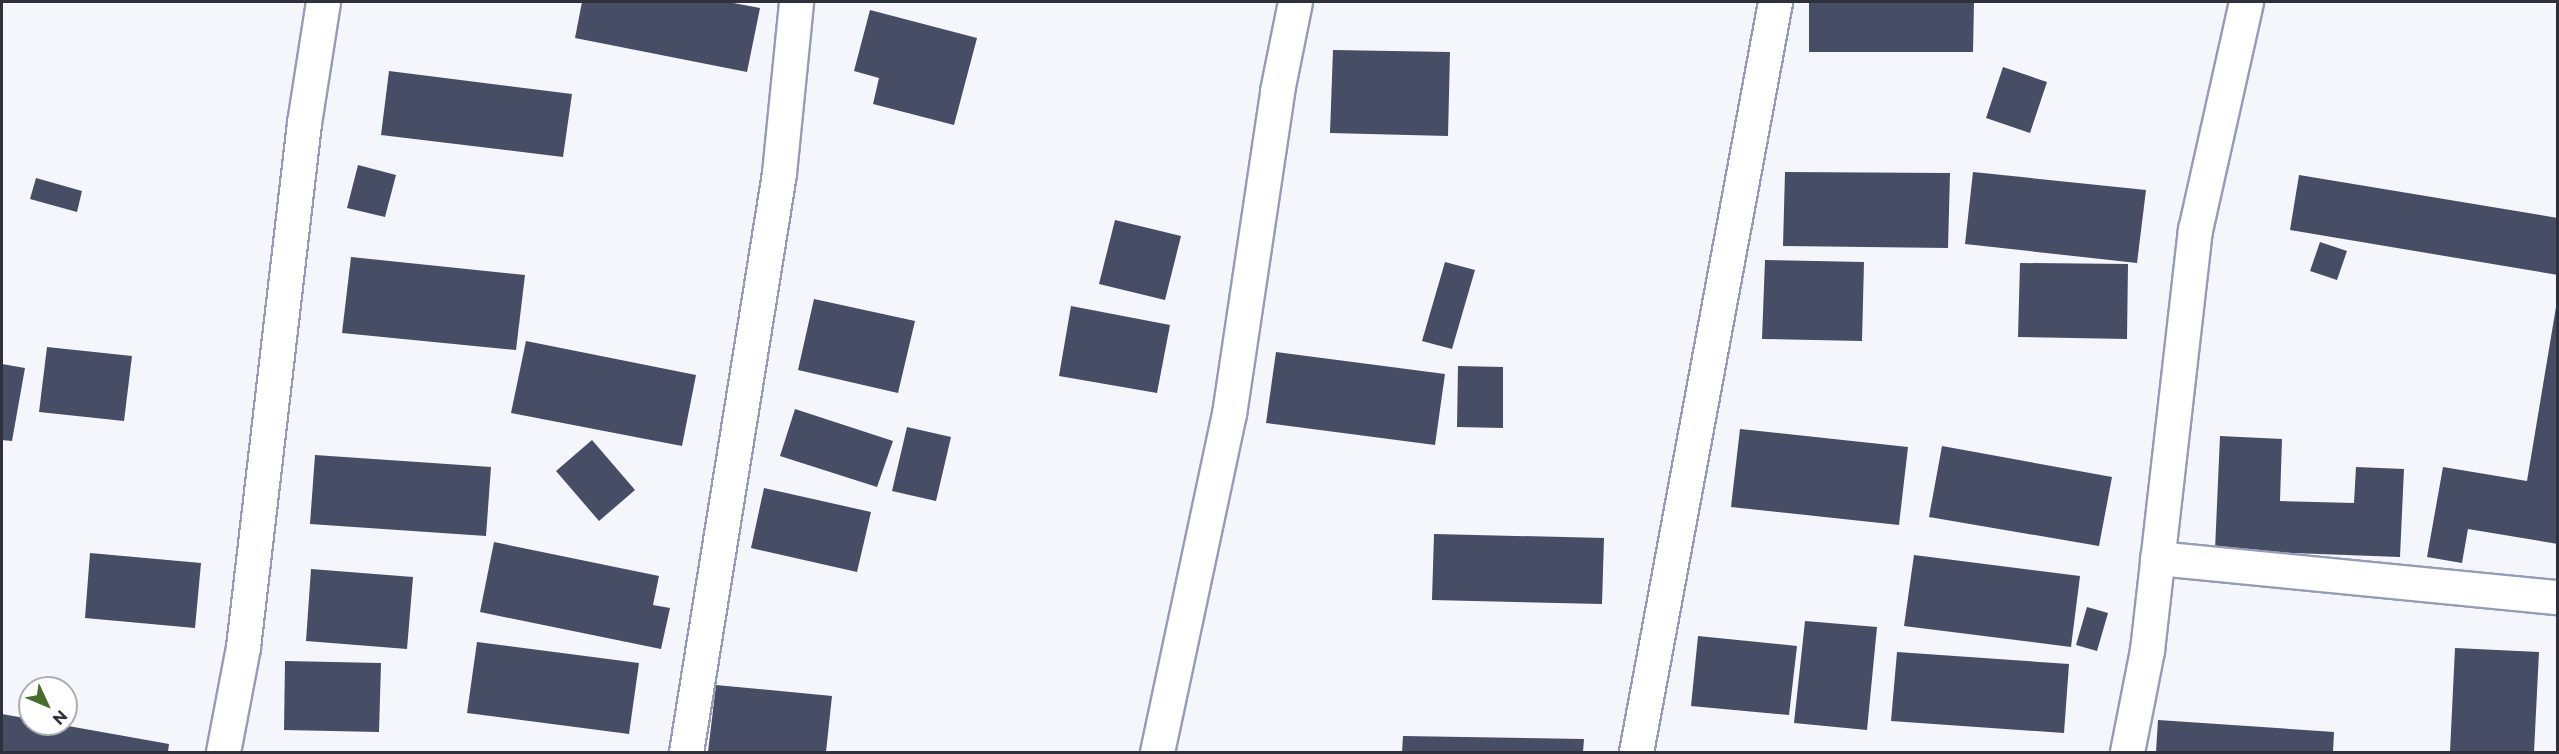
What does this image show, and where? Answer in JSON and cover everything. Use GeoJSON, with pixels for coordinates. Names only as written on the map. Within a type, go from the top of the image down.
{"type":"FeatureCollection","features":[{"type":"Feature","properties":{"kind":"street"},"geometry":{"type":"LineString","coordinates":[[223,753],[243,647],[304,123],[323,2]]}},
{"type":"Feature","properties":{"kind":"street"},"geometry":{"type":"LineString","coordinates":[[686,753],[779,173],[796,2]]}},
{"type":"Feature","properties":{"kind":"street"},"geometry":{"type":"LineString","coordinates":[[1157,753],[1229,414],[1278,91],[1295,2]]}},
{"type":"Feature","properties":{"kind":"street"},"geometry":{"type":"LineString","coordinates":[[1636,753],[1775,2]]}},
{"type":"Feature","properties":{"kind":"street"},"geometry":{"type":"LineString","coordinates":[[2127,753],[2147,650],[2195,231],[2246,2]]}},
{"type":"Feature","properties":{"kind":"street"},"geometry":{"type":"LineString","coordinates":[[2157,558],[2558,597]]}},
{"type":"Feature","properties":{"kind":"building"},"geometry":{"type":"Polygon","coordinates":[[[582,2],[728,2],[760,8],[747,72],[575,38],[582,2]]]}},
{"type":"Feature","properties":{"kind":"building"},"geometry":{"type":"Polygon","coordinates":[[[1809,2],[1974,2],[1973,52],[1809,52],[1809,2]]]}},
{"type":"Feature","properties":{"kind":"building"},"geometry":{"type":"Polygon","coordinates":[[[870,10],[977,38],[954,125],[873,104],[879,78],[854,71],[870,10]]]}},
{"type":"Feature","properties":{"kind":"building"},"geometry":{"type":"Polygon","coordinates":[[[1333,50],[1450,52],[1448,136],[1330,133],[1333,50]]]}},
{"type":"Feature","properties":{"kind":"building"},"geometry":{"type":"Polygon","coordinates":[[[2003,67],[2047,82],[2030,133],[1986,118],[2003,67]]]}},
{"type":"Feature","properties":{"kind":"building"},"geometry":{"type":"Polygon","coordinates":[[[389,71],[572,94],[563,157],[381,135],[389,71]]]}},
{"type":"Feature","properties":{"kind":"building"},"geometry":{"type":"Polygon","coordinates":[[[358,165],[396,175],[385,217],[347,208],[358,165]]]}},
{"type":"Feature","properties":{"kind":"building"},"geometry":{"type":"Polygon","coordinates":[[[1785,172],[1950,173],[1948,248],[1783,246],[1785,172]]]}},
{"type":"Feature","properties":{"kind":"building"},"geometry":{"type":"Polygon","coordinates":[[[1973,172],[2146,190],[2137,263],[1965,244],[1973,172]]]}},
{"type":"Feature","properties":{"kind":"building"},"geometry":{"type":"Polygon","coordinates":[[[2299,175],[2558,218],[2558,275],[2290,230],[2299,175]]]}},
{"type":"Feature","properties":{"kind":"building"},"geometry":{"type":"Polygon","coordinates":[[[36,178],[82,191],[77,212],[30,199],[36,178]]]}},
{"type":"Feature","properties":{"kind":"building"},"geometry":{"type":"Polygon","coordinates":[[[1115,220],[1181,236],[1165,300],[1099,284],[1115,220]]]}},
{"type":"Feature","properties":{"kind":"building"},"geometry":{"type":"Polygon","coordinates":[[[2320,242],[2347,251],[2337,280],[2310,271],[2320,242]]]}},
{"type":"Feature","properties":{"kind":"building"},"geometry":{"type":"Polygon","coordinates":[[[351,257],[525,275],[516,350],[342,333],[351,257]]]}},
{"type":"Feature","properties":{"kind":"building"},"geometry":{"type":"Polygon","coordinates":[[[1765,260],[1864,262],[1862,341],[1762,339],[1765,260]]]}},
{"type":"Feature","properties":{"kind":"building"},"geometry":{"type":"Polygon","coordinates":[[[1445,262],[1475,270],[1452,349],[1422,341],[1445,262]]]}},
{"type":"Feature","properties":{"kind":"building"},"geometry":{"type":"Polygon","coordinates":[[[2020,263],[2128,264],[2127,339],[2018,337],[2020,263]]]}},
{"type":"Feature","properties":{"kind":"building"},"geometry":{"type":"Polygon","coordinates":[[[814,299],[915,321],[898,393],[798,370],[814,299]]]}},
{"type":"Feature","properties":{"kind":"building"},"geometry":{"type":"Polygon","coordinates":[[[1071,306],[1170,325],[1157,393],[1059,376],[1071,306]]]}},
{"type":"Feature","properties":{"kind":"building"},"geometry":{"type":"Polygon","coordinates":[[[2556,307],[2558,544],[2468,529],[2462,563],[2427,557],[2443,467],[2527,481],[2556,307]]]}},
{"type":"Feature","properties":{"kind":"building"},"geometry":{"type":"Polygon","coordinates":[[[526,341],[696,375],[682,446],[511,413],[526,341]]]}},
{"type":"Feature","properties":{"kind":"building"},"geometry":{"type":"Polygon","coordinates":[[[47,347],[132,356],[124,421],[39,412],[47,347]]]}},
{"type":"Feature","properties":{"kind":"building"},"geometry":{"type":"Polygon","coordinates":[[[1276,352],[1445,374],[1435,445],[1266,423],[1276,352]]]}},
{"type":"Feature","properties":{"kind":"building"},"geometry":{"type":"Polygon","coordinates":[[[2,364],[25,368],[12,441],[2,440],[2,364]]]}},
{"type":"Feature","properties":{"kind":"building"},"geometry":{"type":"Polygon","coordinates":[[[1458,366],[1503,367],[1503,428],[1457,427],[1458,366]]]}},
{"type":"Feature","properties":{"kind":"building"},"geometry":{"type":"Polygon","coordinates":[[[795,409],[893,441],[877,487],[780,456],[795,409]]]}},
{"type":"Feature","properties":{"kind":"building"},"geometry":{"type":"Polygon","coordinates":[[[907,427],[951,437],[936,501],[892,491],[907,427]]]}},
{"type":"Feature","properties":{"kind":"building"},"geometry":{"type":"Polygon","coordinates":[[[1740,429],[1908,447],[1899,525],[1731,507],[1740,429]]]}},
{"type":"Feature","properties":{"kind":"building"},"geometry":{"type":"Polygon","coordinates":[[[2220,436],[2282,439],[2280,501],[2354,503],[2356,467],[2404,469],[2400,557],[2215,550],[2220,436]]]}},
{"type":"Feature","properties":{"kind":"building"},"geometry":{"type":"Polygon","coordinates":[[[592,440],[635,490],[599,521],[556,471],[592,440]]]}},
{"type":"Feature","properties":{"kind":"building"},"geometry":{"type":"Polygon","coordinates":[[[1942,446],[2112,477],[2099,546],[1929,517],[1942,446]]]}},
{"type":"Feature","properties":{"kind":"building"},"geometry":{"type":"Polygon","coordinates":[[[315,455],[491,467],[486,536],[310,524],[315,455]]]}},
{"type":"Feature","properties":{"kind":"building"},"geometry":{"type":"Polygon","coordinates":[[[764,488],[871,512],[857,572],[751,548],[764,488]]]}},
{"type":"Feature","properties":{"kind":"building"},"geometry":{"type":"Polygon","coordinates":[[[1434,534],[1604,538],[1602,604],[1432,600],[1434,534]]]}},
{"type":"Feature","properties":{"kind":"building"},"geometry":{"type":"Polygon","coordinates":[[[494,542],[659,576],[653,605],[670,608],[661,649],[480,612],[494,542]]]}},
{"type":"Feature","properties":{"kind":"building"},"geometry":{"type":"Polygon","coordinates":[[[90,553],[201,563],[195,628],[85,618],[90,553]]]}},
{"type":"Feature","properties":{"kind":"building"},"geometry":{"type":"Polygon","coordinates":[[[1914,555],[2080,576],[2071,647],[1904,626],[1914,555]]]}},
{"type":"Feature","properties":{"kind":"building"},"geometry":{"type":"Polygon","coordinates":[[[311,569],[413,577],[407,649],[306,641],[311,569]]]}},
{"type":"Feature","properties":{"kind":"building"},"geometry":{"type":"Polygon","coordinates":[[[2087,607],[2108,613],[2097,651],[2076,645],[2087,607]]]}},
{"type":"Feature","properties":{"kind":"building"},"geometry":{"type":"Polygon","coordinates":[[[1805,621],[1877,627],[1867,730],[1794,723],[1805,621]]]}},
{"type":"Feature","properties":{"kind":"building"},"geometry":{"type":"Polygon","coordinates":[[[1698,636],[1797,646],[1789,715],[1691,706],[1698,636]]]}},
{"type":"Feature","properties":{"kind":"building"},"geometry":{"type":"Polygon","coordinates":[[[477,642],[639,663],[629,734],[467,713],[477,642]]]}},
{"type":"Feature","properties":{"kind":"building"},"geometry":{"type":"Polygon","coordinates":[[[2455,648],[2539,652],[2534,752],[2450,752],[2455,648]]]}},
{"type":"Feature","properties":{"kind":"building"},"geometry":{"type":"Polygon","coordinates":[[[1897,652],[2069,664],[2064,733],[1891,721],[1897,652]]]}},
{"type":"Feature","properties":{"kind":"building"},"geometry":{"type":"Polygon","coordinates":[[[285,661],[381,663],[379,732],[284,730],[285,661]]]}},
{"type":"Feature","properties":{"kind":"building"},"geometry":{"type":"Polygon","coordinates":[[[716,685],[832,696],[826,752],[708,752],[716,685]]]}},
{"type":"Feature","properties":{"kind":"building"},"geometry":{"type":"Polygon","coordinates":[[[2,714],[18,717],[18,736],[78,736],[78,728],[169,744],[168,752],[2,752],[2,714]]]}},
{"type":"Feature","properties":{"kind":"building"},"geometry":{"type":"Polygon","coordinates":[[[2158,720],[2334,732],[2333,752],[2156,752],[2158,720]]]}},
{"type":"Feature","properties":{"kind":"building"},"geometry":{"type":"Polygon","coordinates":[[[1403,736],[1584,739],[1583,752],[1402,752],[1403,736]]]}}]}
